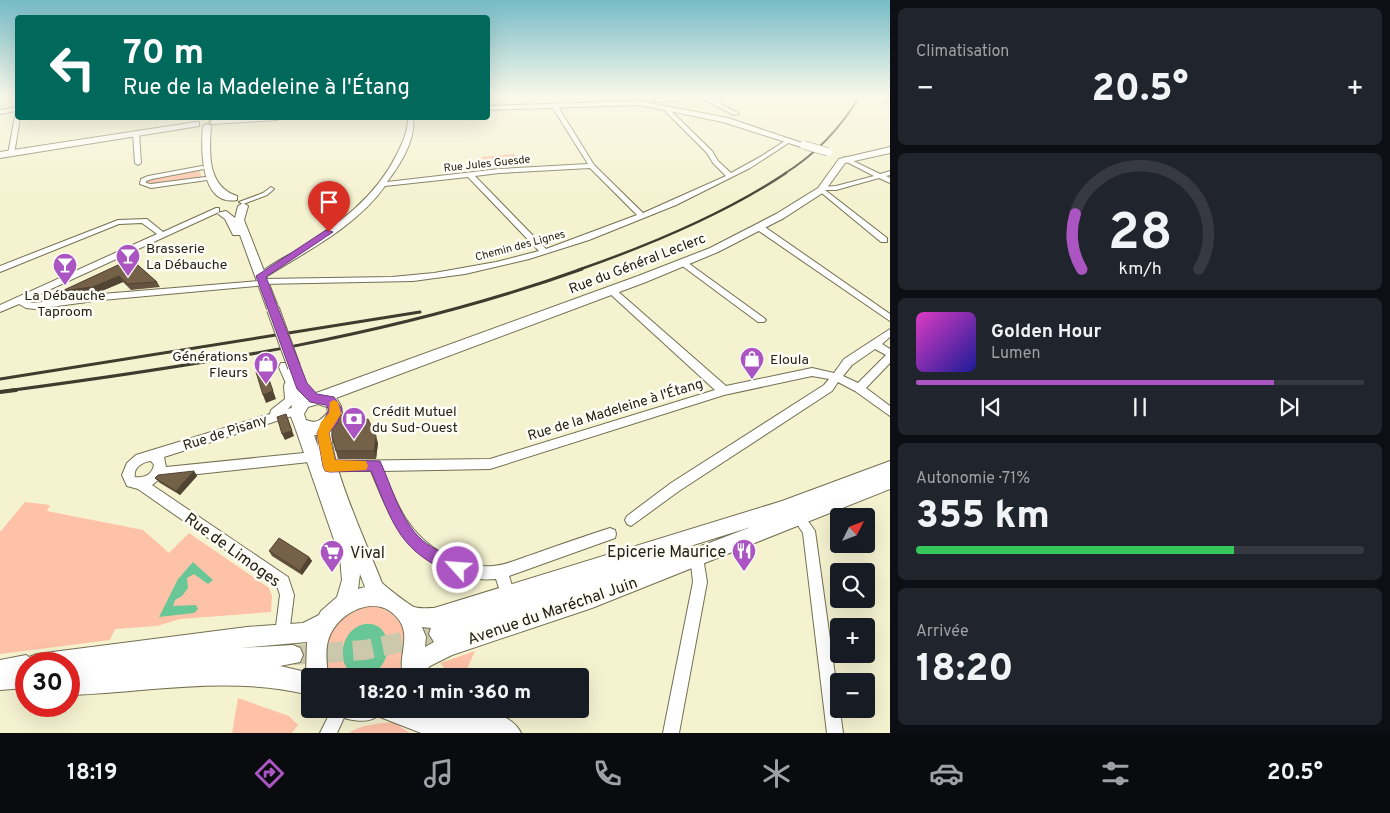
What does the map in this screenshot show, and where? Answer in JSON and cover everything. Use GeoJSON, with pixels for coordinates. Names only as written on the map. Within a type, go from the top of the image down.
{"type":"FeatureCollection","features":[{"type":"Feature","properties":{"kind":"main road"},"geometry":{"type":"LineString","coordinates":[[0,155],[146,131]]}},
{"type":"Feature","properties":{"kind":"main road"},"geometry":{"type":"LineString","coordinates":[[204,131],[202,168],[205,179],[209,189],[217,199],[218,209],[231,220],[249,252]]}},
{"type":"Feature","properties":{"kind":"main road"},"geometry":{"type":"LineString","coordinates":[[205,131],[206,152],[214,186],[220,194],[240,202]]}},
{"type":"Feature","properties":{"kind":"main road"},"geometry":{"type":"LineString","coordinates":[[761,131],[845,159]]}},
{"type":"Feature","properties":{"kind":"main road"},"geometry":{"type":"LineString","coordinates":[[824,187],[839,163],[845,159],[890,150]]}},
{"type":"Feature","properties":{"kind":"main road","name":"Rue du Général Leclerc"},"geometry":{"type":"LineString","coordinates":[[375,378],[684,263],[759,227],[824,187]]}},
{"type":"Feature","properties":{"kind":"main road"},"geometry":{"type":"LineString","coordinates":[[218,209],[240,202]]}},
{"type":"Feature","properties":{"kind":"main road"},"geometry":{"type":"LineString","coordinates":[[240,202],[239,218],[249,252],[290,367],[299,402],[298,421],[303,427],[349,558],[351,580],[346,602]]}},
{"type":"Feature","properties":{"kind":"main road"},"geometry":{"type":"LineString","coordinates":[[290,367],[302,386],[317,398],[330,401],[336,409]]}},
{"type":"Feature","properties":{"kind":"main road"},"geometry":{"type":"LineString","coordinates":[[298,409],[317,398],[375,378]]}},
{"type":"Feature","properties":{"kind":"main road"},"geometry":{"type":"LineString","coordinates":[[303,427],[314,429],[325,426],[333,418],[336,409],[375,378]]}},
{"type":"Feature","properties":{"kind":"main road"},"geometry":{"type":"LineString","coordinates":[[325,426],[323,439],[330,466],[375,589],[380,596]]}},
{"type":"Feature","properties":{"kind":"main road","name":"Avenue du Maréchal Juin"},"geometry":{"type":"LineString","coordinates":[[439,634],[691,548],[890,468]]}},
{"type":"Feature","properties":{"kind":"main road","name":"Avenue du Maréchal Juin"},"geometry":{"type":"LineString","coordinates":[[408,616],[434,618],[508,595],[799,518],[890,481]]}},
{"type":"Feature","properties":{"kind":"main road","name":"Avenue du Maréchal Juin"},"geometry":{"type":"LineString","coordinates":[[415,668],[423,659],[448,646],[592,598],[691,548]]}},
{"type":"Feature","properties":{"kind":"main road"},"geometry":{"type":"LineString","coordinates":[[80,659],[282,634],[304,633],[324,623],[346,602],[360,596],[380,596],[397,604],[408,616],[416,642],[411,668]]}},
{"type":"Feature","properties":{"kind":"main road"},"geometry":{"type":"LineString","coordinates":[[316,668],[315,649],[324,623]]}},
{"type":"Feature","properties":{"kind":"main road"},"geometry":{"type":"LineString","coordinates":[[80,671],[293,655]]}},
{"type":"Feature","properties":{"kind":"main road"},"geometry":{"type":"LineString","coordinates":[[0,672],[15,669]]}},
{"type":"Feature","properties":{"kind":"main road"},"geometry":{"type":"LineString","coordinates":[[80,684],[103,684],[247,673],[301,682]]}},
{"type":"Feature","properties":{"kind":"main road"},"geometry":{"type":"LineString","coordinates":[[0,679],[15,678]]}},
{"type":"Feature","properties":{"kind":"main road"},"geometry":{"type":"LineString","coordinates":[[0,684],[15,684]]}},
{"type":"Feature","properties":{"kind":"main road"},"geometry":{"type":"LineString","coordinates":[[411,718],[433,724],[454,721]]}},
{"type":"Feature","properties":{"kind":"main road"},"geometry":{"type":"LineString","coordinates":[[443,718],[510,733]]}},
{"type":"Feature","properties":{"kind":"street"},"geometry":{"type":"LineString","coordinates":[[10,154],[14,131]]}},
{"type":"Feature","properties":{"kind":"street"},"geometry":{"type":"LineString","coordinates":[[259,277],[353,215],[384,184],[405,146],[409,131]]}},
{"type":"Feature","properties":{"kind":"street"},"geometry":{"type":"LineString","coordinates":[[570,131],[592,166],[642,216]]}},
{"type":"Feature","properties":{"kind":"street"},"geometry":{"type":"LineString","coordinates":[[689,131],[710,152],[715,162],[730,176]]}},
{"type":"Feature","properties":{"kind":"street"},"geometry":{"type":"LineString","coordinates":[[136,133],[139,177],[143,180],[143,184],[147,186],[205,179]]}},
{"type":"Feature","properties":{"kind":"street","name":"Chemin des Lignes"},"geometry":{"type":"LineString","coordinates":[[20,300],[29,306],[35,306],[218,286],[259,277],[384,280],[436,276],[545,252],[642,216],[730,176],[790,140]]}},
{"type":"Feature","properties":{"kind":"street"},"geometry":{"type":"LineString","coordinates":[[845,159],[890,181]]}},
{"type":"Feature","properties":{"kind":"street","name":"Rue Jules Guesde"},"geometry":{"type":"LineString","coordinates":[[384,184],[469,174],[592,166]]}},
{"type":"Feature","properties":{"kind":"street"},"geometry":{"type":"LineString","coordinates":[[143,180],[202,168]]}},
{"type":"Feature","properties":{"kind":"street"},"geometry":{"type":"LineString","coordinates":[[824,187],[836,188],[890,173]]}},
{"type":"Feature","properties":{"kind":"street"},"geometry":{"type":"LineString","coordinates":[[469,174],[545,252]]}},
{"type":"Feature","properties":{"kind":"street"},"geometry":{"type":"LineString","coordinates":[[824,187],[884,240]]}},
{"type":"Feature","properties":{"kind":"street"},"geometry":{"type":"LineString","coordinates":[[240,202],[265,194],[271,189]]}},
{"type":"Feature","properties":{"kind":"street"},"geometry":{"type":"LineString","coordinates":[[0,309],[218,209]]}},
{"type":"Feature","properties":{"kind":"street"},"geometry":{"type":"LineString","coordinates":[[0,269],[118,222],[144,221],[161,234]]}},
{"type":"Feature","properties":{"kind":"street"},"geometry":{"type":"LineString","coordinates":[[759,227],[890,318]]}},
{"type":"Feature","properties":{"kind":"street"},"geometry":{"type":"LineString","coordinates":[[684,263],[761,320]]}},
{"type":"Feature","properties":{"kind":"street"},"geometry":{"type":"LineString","coordinates":[[611,290],[724,391]]}},
{"type":"Feature","properties":{"kind":"street"},"geometry":{"type":"LineString","coordinates":[[630,520],[675,487],[828,388],[848,362],[875,345],[890,332]]}},
{"type":"Feature","properties":{"kind":"street"},"geometry":{"type":"LineString","coordinates":[[859,388],[890,355],[875,345]]}},
{"type":"Feature","properties":{"kind":"street"},"geometry":{"type":"LineString","coordinates":[[259,422],[283,408],[290,401],[290,367]]}},
{"type":"Feature","properties":{"kind":"street","name":"Rue de la Madeleine à l'Étang"},"geometry":{"type":"LineString","coordinates":[[330,466],[490,464],[724,391],[812,372],[836,377],[859,388],[890,412]]}},
{"type":"Feature","properties":{"kind":"street","name":"Rue de Pisany"},"geometry":{"type":"LineString","coordinates":[[152,456],[298,409]]}},
{"type":"Feature","properties":{"kind":"street"},"geometry":{"type":"LineString","coordinates":[[152,456],[159,460],[161,464],[158,473],[150,480],[140,483],[132,482],[129,479],[129,471],[139,460],[152,456]]}},
{"type":"Feature","properties":{"kind":"street"},"geometry":{"type":"LineString","coordinates":[[158,473],[314,457]]}},
{"type":"Feature","properties":{"kind":"street"},"geometry":{"type":"LineString","coordinates":[[375,465],[400,523],[417,545],[434,557],[458,568],[486,574],[501,572],[610,534]]}},
{"type":"Feature","properties":{"kind":"street","name":"Rue de Limoges"},"geometry":{"type":"LineString","coordinates":[[140,483],[283,582],[287,595],[282,634]]}},
{"type":"Feature","properties":{"kind":"street"},"geometry":{"type":"LineString","coordinates":[[799,518],[807,527],[809,536],[835,733]]}},
{"type":"Feature","properties":{"kind":"street"},"geometry":{"type":"LineString","coordinates":[[671,733],[700,582],[691,548]]}},
{"type":"Feature","properties":{"kind":"street"},"geometry":{"type":"LineString","coordinates":[[501,572],[508,595]]}},
{"type":"Feature","properties":{"kind":"street"},"geometry":{"type":"LineString","coordinates":[[328,733],[336,718]]}},
{"type":"Feature","properties":{"kind":"shaded area"},"geometry":{"type":"Polygon","coordinates":[[[514,154],[518,162],[485,165],[481,157],[514,154]]]}},
{"type":"Feature","properties":{"kind":"shaded area"},"geometry":{"type":"Polygon","coordinates":[[[199,170],[202,178],[146,183],[149,179],[199,170]]]}},
{"type":"Feature","properties":{"kind":"shaded area"},"geometry":{"type":"Polygon","coordinates":[[[25,502],[50,505],[47,511],[143,530],[169,553],[189,533],[269,588],[272,596],[271,612],[180,619],[157,626],[115,629],[110,640],[0,654],[0,532],[25,502]]]}},
{"type":"Feature","properties":{"kind":"shaded area"},"geometry":{"type":"Polygon","coordinates":[[[193,562],[213,580],[208,584],[194,574],[187,578],[188,588],[182,596],[175,600],[173,606],[196,605],[198,609],[194,613],[159,617],[178,579],[193,562]]]}},
{"type":"Feature","properties":{"kind":"shaded area"},"geometry":{"type":"Polygon","coordinates":[[[364,605],[378,607],[398,619],[406,639],[406,651],[401,668],[326,668],[325,652],[328,635],[336,621],[350,611],[364,605]]]}},
{"type":"Feature","properties":{"kind":"shaded area"},"geometry":{"type":"Polygon","coordinates":[[[365,624],[375,625],[382,630],[388,647],[386,656],[379,668],[348,668],[344,663],[344,644],[348,635],[355,628],[365,624]]]}},
{"type":"Feature","properties":{"kind":"shaded area"},"geometry":{"type":"Polygon","coordinates":[[[475,651],[468,668],[444,668],[440,663],[475,651]]]}},
{"type":"Feature","properties":{"kind":"shaded area"},"geometry":{"type":"Polygon","coordinates":[[[238,698],[289,716],[298,725],[292,733],[232,733],[238,698]]]}},
{"type":"Feature","properties":{"kind":"shaded area"},"geometry":{"type":"Polygon","coordinates":[[[393,722],[410,733],[349,733],[365,726],[393,722]]]}},
{"type":"Feature","properties":{"kind":"building"},"geometry":{"type":"Polygon","coordinates":[[[131,259],[157,282],[128,284],[119,276],[93,287],[62,291],[131,259]]]}},
{"type":"Feature","properties":{"kind":"building"},"geometry":{"type":"Polygon","coordinates":[[[265,368],[273,391],[263,395],[256,372],[265,368]]]}},
{"type":"Feature","properties":{"kind":"building","name":"Crédit Mutuel du Sud-Ouest"},"geometry":{"type":"Polygon","coordinates":[[[345,411],[350,423],[358,419],[359,422],[368,419],[376,436],[374,451],[336,451],[332,427],[338,423],[335,420],[345,411]]]}},
{"type":"Feature","properties":{"kind":"building"},"geometry":{"type":"Polygon","coordinates":[[[286,414],[292,431],[282,434],[277,417],[286,414]]]}},
{"type":"Feature","properties":{"kind":"building"},"geometry":{"type":"Polygon","coordinates":[[[194,471],[176,491],[155,478],[158,475],[194,471]]]}},
{"type":"Feature","properties":{"kind":"building"},"geometry":{"type":"Polygon","coordinates":[[[279,538],[309,557],[300,571],[269,551],[279,538]]]}},
{"type":"Feature","properties":{"kind":"tunnel"},"geometry":{"type":"LineString","coordinates":[[293,655],[365,650],[439,634]]}},
{"type":"Feature","properties":{"kind":"railway"},"geometry":{"type":"LineString","coordinates":[[784,174],[807,158],[834,131]]}},
{"type":"Feature","properties":{"kind":"railway"},"geometry":{"type":"LineString","coordinates":[[578,270],[632,250],[711,216],[786,173]]}},
{"type":"Feature","properties":{"kind":"railway"},"geometry":{"type":"LineString","coordinates":[[6,391],[225,359],[369,330],[441,313],[582,269]]}},
{"type":"Feature","properties":{"kind":"railway"},"geometry":{"type":"LineString","coordinates":[[0,379],[420,312]]}},
{"type":"Feature","properties":{"kind":"railway"},"geometry":{"type":"LineString","coordinates":[[0,392],[16,390]]}},
{"type":"Feature","properties":{"kind":"slow traffic"},"geometry":{"type":"LineString","coordinates":[[334,405],[336,409],[335,414],[325,426],[323,433],[330,466],[361,466]]}},
{"type":"Feature","properties":{"kind":"place","name":"Brasserie La Débauche"},"geometry":{"type":"Point","coordinates":[128,277]}},
{"type":"Feature","properties":{"kind":"place","name":"La Débauche Taproom"},"geometry":{"type":"Point","coordinates":[65,286]}},
{"type":"Feature","properties":{"kind":"place","name":"Eloula"},"geometry":{"type":"Point","coordinates":[752,380]}},
{"type":"Feature","properties":{"kind":"place","name":"Générations Fleurs"},"geometry":{"type":"Point","coordinates":[266,385]}},
{"type":"Feature","properties":{"kind":"place","name":"Crédit Mutuel du Sud-Ouest"},"geometry":{"type":"Point","coordinates":[354,440]}},
{"type":"Feature","properties":{"kind":"place","name":"Epicerie Maurice"},"geometry":{"type":"Point","coordinates":[744,572]}},
{"type":"Feature","properties":{"kind":"place","name":"Vival"},"geometry":{"type":"Point","coordinates":[332,573]}},
{"type":"Feature","properties":{"kind":"route"},"geometry":{"type":"LineString","coordinates":[[329,232],[261,276],[302,386],[314,398],[325,398],[330,401],[336,409],[333,418],[325,426],[323,433],[330,466],[375,465],[400,523],[408,535],[417,545],[434,557],[458,568]]}}]}
